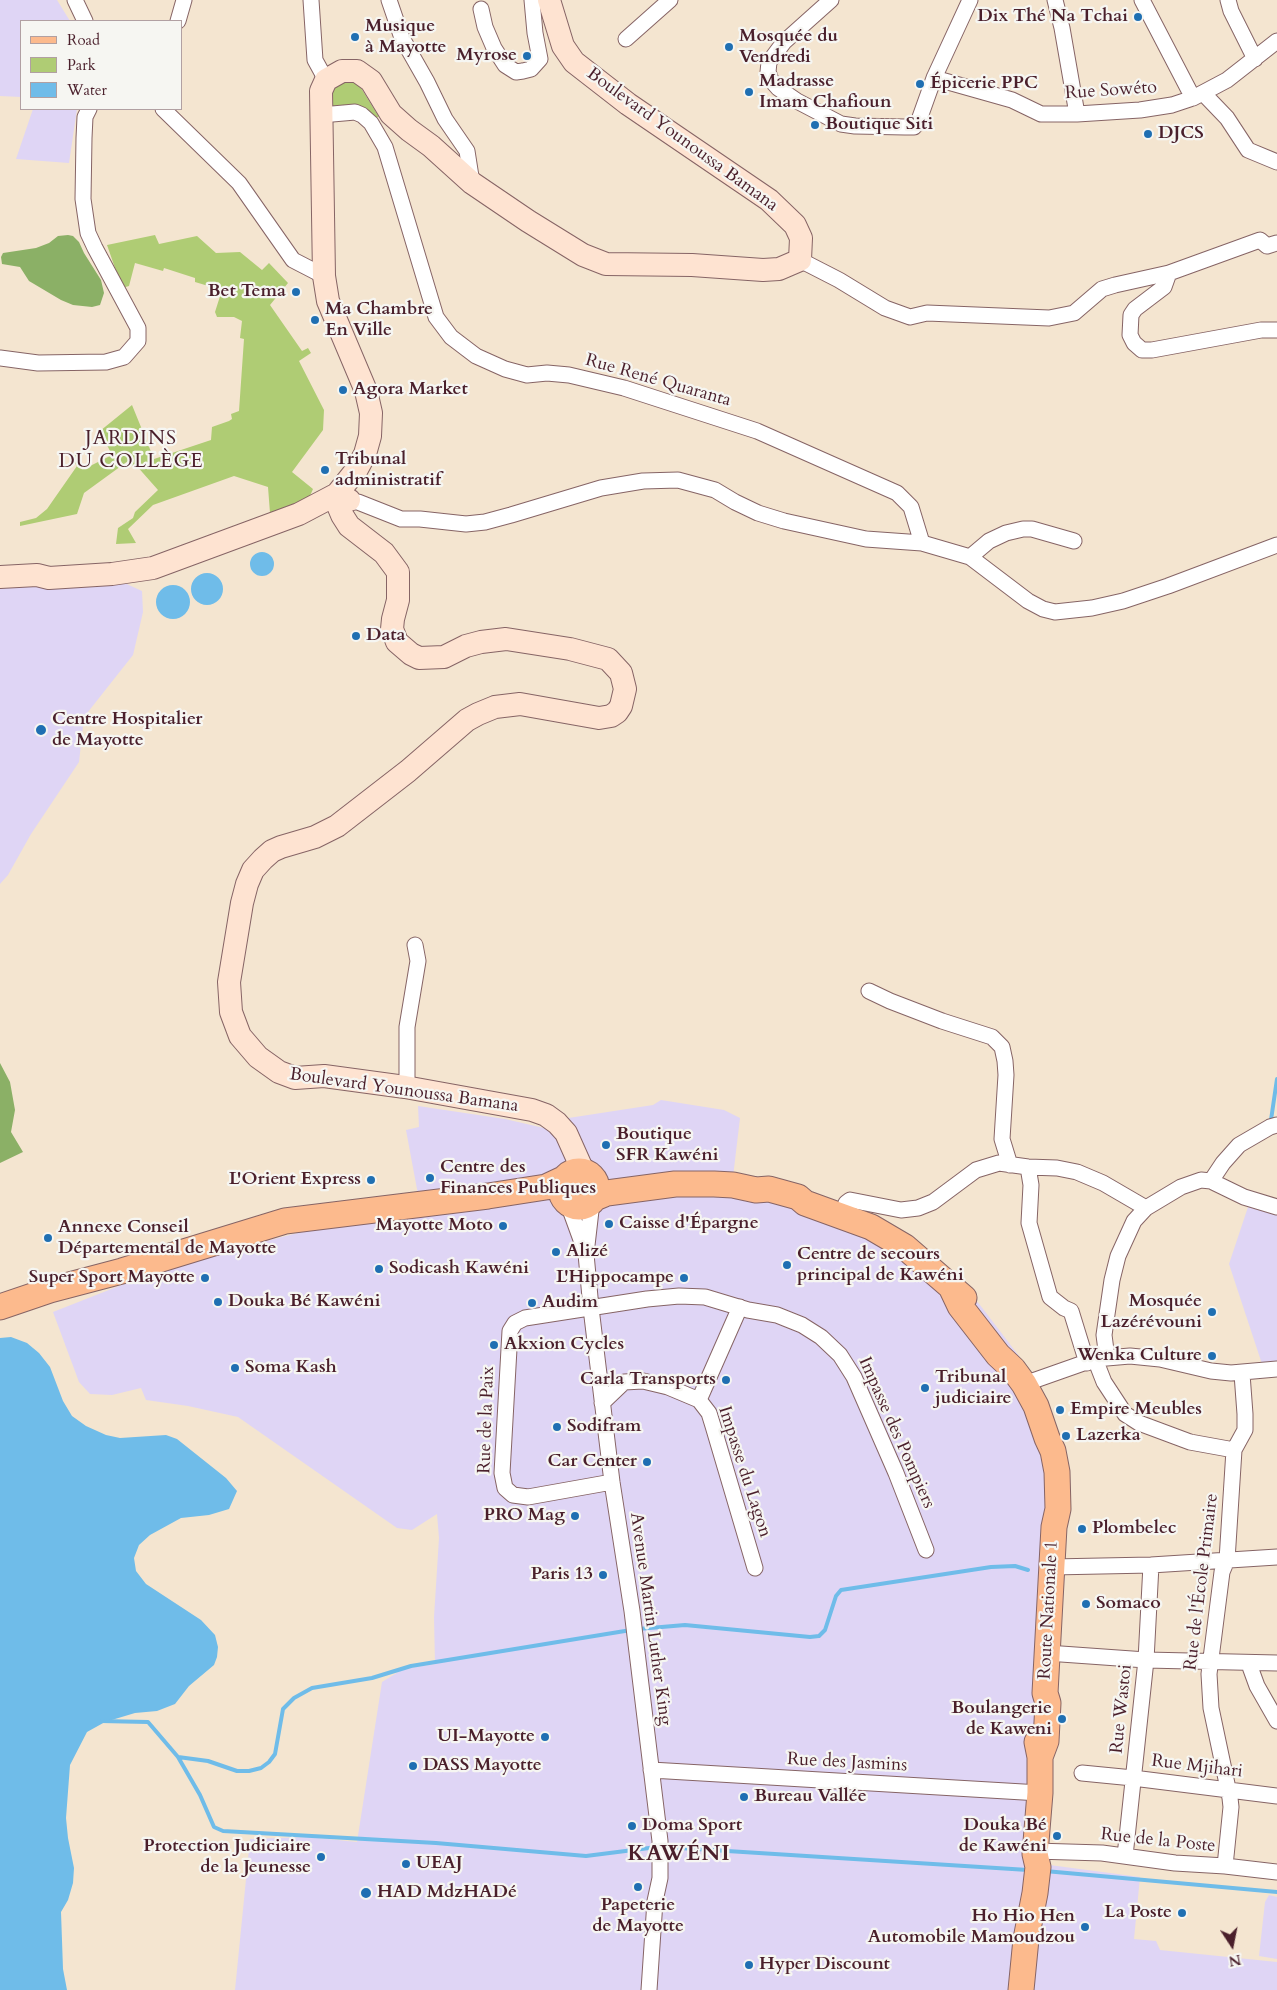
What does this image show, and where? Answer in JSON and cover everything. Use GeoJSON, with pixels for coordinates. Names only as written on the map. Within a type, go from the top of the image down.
{"type":"FeatureCollection","features":[{"type":"Feature","properties":{"kind":"main road","name":"Boulevard Younoussa Bamana"},"geometry":{"type":"LineString","coordinates":[[549,0],[563,46],[574,62],[628,104],[769,200],[795,225],[801,238],[800,260]]}},
{"type":"Feature","properties":{"kind":"main road"},"geometry":{"type":"LineString","coordinates":[[0,578],[37,576],[49,578],[112,574],[153,568],[299,514],[343,502],[368,445],[371,426],[369,403],[345,338],[328,300],[324,276],[321,91],[326,80],[342,71],[357,71],[371,81],[391,114],[431,146],[472,183],[528,222],[583,255],[606,264],[692,265],[763,270],[779,269],[800,260]]}},
{"type":"Feature","properties":{"kind":"main road","name":"Boulevard Younoussa Bamana"},"geometry":{"type":"LineString","coordinates":[[343,502],[358,514],[398,559],[402,575],[398,587],[398,600],[392,619],[392,630],[397,642],[411,654],[419,658],[444,657],[466,646],[506,639],[570,648],[604,658],[615,665],[621,673],[626,689],[621,706],[611,716],[587,718],[552,709],[520,704],[495,708],[478,714],[467,720],[348,819],[329,831],[281,847],[263,859],[253,870],[242,903],[229,982],[231,1012],[240,1036],[247,1047],[279,1072],[295,1078],[324,1076],[405,1087],[532,1110],[546,1116],[557,1123],[570,1141],[573,1184]]}},
{"type":"Feature","properties":{"kind":"main road","name":"Route Nationale 1"},"geometry":{"type":"LineString","coordinates":[[0,1307],[50,1290],[122,1271],[285,1221],[606,1181],[733,1185],[756,1190],[767,1196],[795,1205],[804,1203],[842,1216],[871,1227],[905,1246],[951,1287],[960,1306],[998,1355],[1019,1377],[1036,1406],[1047,1438],[1045,1450],[1049,1472],[1050,1508],[1054,1526],[1045,1693],[1039,1702],[1037,1740],[1040,1757],[1040,1793],[1021,1990]]}},
{"type":"Feature","properties":{"kind":"main road","name":"Route Nationale 1"},"geometry":{"type":"LineString","coordinates":[[573,1184],[578,1208],[585,1207],[594,1200],[614,1192],[676,1184]]}},
{"type":"Feature","properties":{"kind":"street"},"geometry":{"type":"LineString","coordinates":[[75,0],[85,20]]}},
{"type":"Feature","properties":{"kind":"street"},"geometry":{"type":"LineString","coordinates":[[178,20],[184,0]]}},
{"type":"Feature","properties":{"kind":"street"},"geometry":{"type":"LineString","coordinates":[[311,0],[315,60],[326,80]]}},
{"type":"Feature","properties":{"kind":"street"},"geometry":{"type":"LineString","coordinates":[[390,0],[402,38],[445,119],[467,151],[472,183]]}},
{"type":"Feature","properties":{"kind":"street"},"geometry":{"type":"LineString","coordinates":[[481,8],[485,27],[505,65],[516,72],[523,71],[531,69],[540,59],[531,5],[532,0]]}},
{"type":"Feature","properties":{"kind":"street"},"geometry":{"type":"LineString","coordinates":[[626,38],[670,0]]}},
{"type":"Feature","properties":{"kind":"street"},"geometry":{"type":"LineString","coordinates":[[831,0],[784,42],[769,62],[768,72],[771,80],[797,102],[841,124],[914,127],[924,110],[934,78],[970,0]]}},
{"type":"Feature","properties":{"kind":"street"},"geometry":{"type":"LineString","coordinates":[[1055,0],[1062,28],[1077,114]]}},
{"type":"Feature","properties":{"kind":"street"},"geometry":{"type":"LineString","coordinates":[[1142,0],[1198,96],[1227,118],[1248,150],[1277,163]]}},
{"type":"Feature","properties":{"kind":"street"},"geometry":{"type":"LineString","coordinates":[[1228,0],[1231,11],[1255,59]]}},
{"type":"Feature","properties":{"kind":"street","name":"Rue Sowéto"},"geometry":{"type":"LineString","coordinates":[[934,78],[1012,100],[1041,114],[1140,110],[1172,105],[1198,96],[1227,80],[1277,41]]}},
{"type":"Feature","properties":{"kind":"street"},"geometry":{"type":"LineString","coordinates":[[0,358],[38,363],[106,362],[124,356],[138,341],[138,328],[88,233],[83,199],[85,117],[88,110]]}},
{"type":"Feature","properties":{"kind":"street"},"geometry":{"type":"LineString","coordinates":[[164,110],[240,183],[293,260],[324,276]]}},
{"type":"Feature","properties":{"kind":"street","name":"Rue René Quaranta"},"geometry":{"type":"LineString","coordinates":[[321,114],[355,112],[371,123],[385,148],[436,317],[451,337],[476,356],[505,369],[527,375],[547,373],[569,375],[624,388],[757,431],[897,493],[910,507],[922,543]]}},
{"type":"Feature","properties":{"kind":"street"},"geometry":{"type":"LineString","coordinates":[[800,260],[839,280],[885,308],[910,317],[926,313],[1048,318],[1074,313],[1102,289],[1169,273],[1260,240],[1267,246],[1277,243]]}},
{"type":"Feature","properties":{"kind":"street"},"geometry":{"type":"LineString","coordinates":[[1169,273],[1164,287],[1135,309],[1131,315],[1130,335],[1134,343],[1142,350],[1152,350],[1231,334],[1277,330]]}},
{"type":"Feature","properties":{"kind":"street"},"geometry":{"type":"LineString","coordinates":[[343,502],[358,502],[401,519],[466,524],[485,522],[601,488],[643,481],[678,480],[716,490],[758,513],[784,521],[866,539],[922,543],[970,557],[1028,601],[1049,611],[1065,612],[1092,608],[1132,598],[1277,545]]}},
{"type":"Feature","properties":{"kind":"street"},"geometry":{"type":"LineString","coordinates":[[970,557],[989,541],[1006,533],[1023,529],[1032,529],[1074,541]]}},
{"type":"Feature","properties":{"kind":"street"},"geometry":{"type":"LineString","coordinates":[[405,1087],[407,1077],[407,1027],[418,961],[415,945]]}},
{"type":"Feature","properties":{"kind":"street"},"geometry":{"type":"LineString","coordinates":[[869,991],[933,1018],[992,1037],[1002,1047],[1006,1075],[1002,1140],[1010,1165]]}},
{"type":"Feature","properties":{"kind":"street"},"geometry":{"type":"LineString","coordinates":[[1211,1181],[1223,1162],[1239,1145],[1277,1125]]}},
{"type":"Feature","properties":{"kind":"street"},"geometry":{"type":"LineString","coordinates":[[842,1216],[846,1203],[850,1200],[901,1210],[918,1208],[933,1202],[976,1170],[999,1163],[1057,1168],[1077,1172],[1146,1208]]}},
{"type":"Feature","properties":{"kind":"street"},"geometry":{"type":"LineString","coordinates":[[1028,1167],[1031,1185],[1029,1223],[1050,1297],[1071,1311],[1096,1360],[1104,1382],[1125,1414],[1139,1423],[1190,1442],[1234,1450],[1245,1430],[1246,1414],[1242,1374]]}},
{"type":"Feature","properties":{"kind":"street"},"geometry":{"type":"LineString","coordinates":[[1096,1360],[1104,1335],[1106,1310],[1118,1256],[1134,1221],[1146,1208],[1181,1187],[1201,1180],[1211,1181],[1244,1197],[1277,1207]]}},
{"type":"Feature","properties":{"kind":"street","name":"Avenue Martin Luther King"},"geometry":{"type":"LineString","coordinates":[[573,1184],[586,1254],[602,1403],[632,1611],[660,1848],[660,1878],[655,1901],[648,1990]]}},
{"type":"Feature","properties":{"kind":"street","name":"Avenue Martin Luther King"},"geometry":{"type":"LineString","coordinates":[[586,1254],[594,1200]]}},
{"type":"Feature","properties":{"kind":"street","name":"Impasse des Pompiers"},"geometry":{"type":"LineString","coordinates":[[591,1308],[679,1296],[705,1297],[777,1315],[802,1325],[821,1337],[840,1355],[854,1377],[896,1473],[926,1550]]}},
{"type":"Feature","properties":{"kind":"street","name":"Impasse du Lagon"},"geometry":{"type":"LineString","coordinates":[[740,1307],[699,1400],[709,1413],[755,1568]]}},
{"type":"Feature","properties":{"kind":"street","name":"Rue de la Paix"},"geometry":{"type":"LineString","coordinates":[[591,1308],[525,1318],[515,1323],[510,1331],[502,1473],[505,1488],[513,1495],[528,1498],[612,1482]]}},
{"type":"Feature","properties":{"kind":"street"},"geometry":{"type":"LineString","coordinates":[[1019,1377],[1096,1360],[1130,1356],[1160,1359],[1211,1372],[1242,1374],[1277,1368]]}},
{"type":"Feature","properties":{"kind":"street"},"geometry":{"type":"LineString","coordinates":[[602,1403],[624,1382],[643,1381],[668,1387],[699,1400]]}},
{"type":"Feature","properties":{"kind":"street","name":"Rue de l'École Primaire"},"geometry":{"type":"LineString","coordinates":[[1225,1866],[1231,1807],[1211,1708],[1209,1674],[1222,1572],[1227,1560],[1234,1450]]}},
{"type":"Feature","properties":{"kind":"street"},"geometry":{"type":"LineString","coordinates":[[1052,1568],[1151,1565],[1277,1557]]}},
{"type":"Feature","properties":{"kind":"street","name":"Rue Wastoi"},"geometry":{"type":"LineString","coordinates":[[1125,1856],[1146,1660],[1151,1565]]}},
{"type":"Feature","properties":{"kind":"street"},"geometry":{"type":"LineString","coordinates":[[1047,1653],[1146,1660],[1250,1664],[1277,1663]]}},
{"type":"Feature","properties":{"kind":"street"},"geometry":{"type":"LineString","coordinates":[[1250,1664],[1257,1686],[1277,1721]]}},
{"type":"Feature","properties":{"kind":"street","name":"Rue des Jasmins"},"geometry":{"type":"LineString","coordinates":[[651,1770],[1040,1793]]}},
{"type":"Feature","properties":{"kind":"street","name":"Rue Mjihari"},"geometry":{"type":"LineString","coordinates":[[1082,1773],[1277,1796]]}},
{"type":"Feature","properties":{"kind":"street","name":"Rue de la Poste"},"geometry":{"type":"LineString","coordinates":[[1034,1859],[1102,1853],[1175,1863],[1277,1872]]}},
{"type":"Feature","properties":{"kind":"shaded area"},"geometry":{"type":"Polygon","coordinates":[[[0,0],[57,0],[69,20],[20,20],[20,97],[0,96],[0,0]]]}},
{"type":"Feature","properties":{"kind":"shaded area"},"geometry":{"type":"Polygon","coordinates":[[[33,110],[77,110],[69,163],[16,159],[33,110]]]}},
{"type":"Feature","properties":{"kind":"shaded area","name":"Centre Hospitalier de Mayotte"},"geometry":{"type":"Polygon","coordinates":[[[120,581],[142,591],[143,612],[133,655],[84,717],[79,762],[31,834],[8,875],[0,884],[0,588],[120,581]]]}},
{"type":"Feature","properties":{"kind":"shaded area"},"geometry":{"type":"Polygon","coordinates":[[[661,1100],[724,1110],[740,1118],[733,1177],[888,1225],[931,1252],[980,1305],[1019,1356],[1039,1388],[1065,1571],[1042,1864],[1140,1877],[1134,1939],[1156,1941],[1160,1950],[1277,1962],[1277,1990],[235,1990],[250,1839],[308,1837],[357,1842],[382,1682],[403,1669],[435,1664],[434,1617],[439,1538],[437,1514],[412,1530],[397,1528],[238,1417],[188,1406],[146,1400],[141,1388],[112,1395],[90,1394],[79,1382],[53,1312],[147,1275],[247,1246],[313,1229],[422,1216],[406,1130],[419,1127],[418,1106],[505,1119],[544,1128],[562,1119],[653,1105],[661,1100]]]}},
{"type":"Feature","properties":{"kind":"shaded area"},"geometry":{"type":"Polygon","coordinates":[[[1248,1207],[1277,1215],[1277,1363],[1262,1364],[1229,1264],[1248,1207]]]}},
{"type":"Feature","properties":{"kind":"shaded area"},"geometry":{"type":"Polygon","coordinates":[[[1269,1895],[1277,1897],[1277,1959],[1259,1956],[1265,1902],[1269,1895]]]}},
{"type":"Feature","properties":{"kind":"green space"},"geometry":{"type":"Polygon","coordinates":[[[341,78],[358,83],[379,117],[374,118],[332,106],[329,90],[341,78]]]}},
{"type":"Feature","properties":{"kind":"green space"},"geometry":{"type":"Polygon","coordinates":[[[155,235],[159,244],[197,236],[216,253],[240,252],[262,270],[269,263],[288,283],[270,305],[302,351],[308,348],[311,353],[299,361],[324,410],[323,430],[292,472],[313,489],[306,505],[270,513],[268,487],[234,476],[153,505],[128,529],[136,543],[116,544],[118,528],[133,518],[135,512],[158,490],[135,464],[132,466],[128,461],[84,493],[77,514],[20,526],[20,522],[36,518],[47,509],[77,466],[71,458],[76,454],[81,465],[84,465],[86,468],[112,455],[100,431],[132,405],[154,459],[211,440],[212,427],[229,421],[232,419],[231,414],[239,411],[244,339],[240,338],[242,321],[234,317],[217,317],[215,312],[222,290],[195,282],[195,278],[164,268],[163,271],[135,263],[129,286],[122,288],[107,245],[155,235]]]}},
{"type":"Feature","properties":{"kind":"green space"},"geometry":{"type":"Polygon","coordinates":[[[58,236],[73,236],[79,242],[101,280],[104,293],[100,305],[92,307],[73,305],[61,300],[29,281],[20,267],[2,264],[1,257],[3,253],[36,248],[49,243],[58,236]]]}},
{"type":"Feature","properties":{"kind":"green space"},"geometry":{"type":"Polygon","coordinates":[[[0,1063],[10,1082],[15,1110],[11,1132],[23,1152],[0,1163],[0,1063]]]}},
{"type":"Feature","properties":{"kind":"water"},"geometry":{"type":"Polygon","coordinates":[[[262,552],[270,556],[274,564],[270,572],[262,576],[254,572],[250,564],[254,556],[262,552]]]}},
{"type":"Feature","properties":{"kind":"water"},"geometry":{"type":"Polygon","coordinates":[[[207,573],[219,577],[223,589],[219,601],[207,605],[195,601],[191,589],[195,577],[207,573]]]}},
{"type":"Feature","properties":{"kind":"water"},"geometry":{"type":"Polygon","coordinates":[[[173,585],[185,590],[190,602],[185,614],[173,619],[161,614],[156,602],[161,590],[173,585]]]}},
{"type":"Feature","properties":{"kind":"water"},"geometry":{"type":"Polygon","coordinates":[[[11,1337],[27,1343],[39,1353],[50,1367],[63,1401],[72,1416],[86,1426],[106,1435],[120,1438],[166,1435],[177,1439],[226,1478],[237,1491],[229,1509],[209,1515],[181,1518],[150,1535],[139,1545],[134,1558],[136,1571],[146,1584],[201,1620],[215,1635],[218,1647],[217,1657],[214,1665],[189,1686],[175,1704],[157,1711],[135,1713],[105,1722],[87,1732],[70,1765],[66,1818],[74,1868],[73,1883],[68,1900],[61,1912],[63,1969],[67,1990],[0,1990],[0,1338],[11,1337]]]}},
{"type":"Feature","properties":{"kind":"waterway"},"geometry":{"type":"LineString","coordinates":[[1271,1120],[1277,1079]]}},
{"type":"Feature","properties":{"kind":"waterway"},"geometry":{"type":"LineString","coordinates":[[638,1629],[685,1625],[810,1637],[819,1636],[825,1630],[836,1596],[841,1590],[991,1567],[1015,1566],[1028,1570]]}},
{"type":"Feature","properties":{"kind":"waterway"},"geometry":{"type":"LineString","coordinates":[[178,1757],[208,1761],[237,1771],[261,1768],[275,1754],[283,1709],[294,1698],[312,1688],[372,1678],[411,1666],[631,1630]]}},
{"type":"Feature","properties":{"kind":"waterway"},"geometry":{"type":"LineString","coordinates":[[101,1721],[148,1722],[178,1757],[200,1795],[214,1827],[223,1831],[436,1843],[586,1856],[657,1847]]}},
{"type":"Feature","properties":{"kind":"waterway"},"geometry":{"type":"LineString","coordinates":[[664,1847],[1028,1870]]}},
{"type":"Feature","properties":{"kind":"waterway"},"geometry":{"type":"LineString","coordinates":[[1045,1871],[1277,1892]]}},
{"type":"Feature","properties":{"kind":"place","name":"Dix Thé Na Tchai"},"geometry":{"type":"Point","coordinates":[1138,17]}},
{"type":"Feature","properties":{"kind":"place","name":"Musique à Mayotte"},"geometry":{"type":"Point","coordinates":[355,37]}},
{"type":"Feature","properties":{"kind":"place","name":"Mosquée du Vendredi"},"geometry":{"type":"Point","coordinates":[729,47]}},
{"type":"Feature","properties":{"kind":"place","name":"Myrose"},"geometry":{"type":"Point","coordinates":[527,56]}},
{"type":"Feature","properties":{"kind":"place","name":"Épicerie PPC"},"geometry":{"type":"Point","coordinates":[920,84]}},
{"type":"Feature","properties":{"kind":"place","name":"Madrasse Imam Chafioun"},"geometry":{"type":"Point","coordinates":[749,92]}},
{"type":"Feature","properties":{"kind":"place","name":"Boutique Siti"},"geometry":{"type":"Point","coordinates":[815,125]}},
{"type":"Feature","properties":{"kind":"place","name":"DJCS"},"geometry":{"type":"Point","coordinates":[1148,134]}},
{"type":"Feature","properties":{"kind":"place","name":"Bet Tema"},"geometry":{"type":"Point","coordinates":[296,292]}},
{"type":"Feature","properties":{"kind":"place","name":"Ma Chambre En Ville"},"geometry":{"type":"Point","coordinates":[315,320]}},
{"type":"Feature","properties":{"kind":"place","name":"Agora Market"},"geometry":{"type":"Point","coordinates":[343,390]}},
{"type":"Feature","properties":{"kind":"place","name":"Tribunal administratif"},"geometry":{"type":"Point","coordinates":[325,470]}},
{"type":"Feature","properties":{"kind":"place","name":"Data"},"geometry":{"type":"Point","coordinates":[356,636]}},
{"type":"Feature","properties":{"kind":"place","name":"Centre Hospitalier de Mayotte"},"geometry":{"type":"Point","coordinates":[41,730]}},
{"type":"Feature","properties":{"kind":"place","name":"Boutique SFR Kawéni"},"geometry":{"type":"Point","coordinates":[606,1145]}},
{"type":"Feature","properties":{"kind":"place","name":"Centre des Finances Publiques"},"geometry":{"type":"Point","coordinates":[430,1178]}},
{"type":"Feature","properties":{"kind":"place","name":"L'Orient Express"},"geometry":{"type":"Point","coordinates":[371,1180]}},
{"type":"Feature","properties":{"kind":"place","name":"Caisse d'Épargne"},"geometry":{"type":"Point","coordinates":[609,1224]}},
{"type":"Feature","properties":{"kind":"place","name":"Mayotte Moto"},"geometry":{"type":"Point","coordinates":[503,1226]}},
{"type":"Feature","properties":{"kind":"place","name":"Annexe Conseil Départemental de Mayotte"},"geometry":{"type":"Point","coordinates":[48,1238]}},
{"type":"Feature","properties":{"kind":"place","name":"Alizé"},"geometry":{"type":"Point","coordinates":[556,1252]}},
{"type":"Feature","properties":{"kind":"place","name":"Centre de secours principal de Kawéni"},"geometry":{"type":"Point","coordinates":[787,1265]}},
{"type":"Feature","properties":{"kind":"place","name":"Sodicash Kawéni"},"geometry":{"type":"Point","coordinates":[379,1269]}},
{"type":"Feature","properties":{"kind":"place","name":"Super Sport Mayotte"},"geometry":{"type":"Point","coordinates":[205,1278]}},
{"type":"Feature","properties":{"kind":"place","name":"L'Hippocampe"},"geometry":{"type":"Point","coordinates":[684,1278]}},
{"type":"Feature","properties":{"kind":"place","name":"Douka Bé Kawéni"},"geometry":{"type":"Point","coordinates":[218,1302]}},
{"type":"Feature","properties":{"kind":"place","name":"Audim"},"geometry":{"type":"Point","coordinates":[532,1303]}},
{"type":"Feature","properties":{"kind":"place","name":"Mosquée Lazérévouni"},"geometry":{"type":"Point","coordinates":[1212,1312]}},
{"type":"Feature","properties":{"kind":"place","name":"Akxion Cycles"},"geometry":{"type":"Point","coordinates":[494,1345]}},
{"type":"Feature","properties":{"kind":"place","name":"Wenka Culture"},"geometry":{"type":"Point","coordinates":[1212,1356]}},
{"type":"Feature","properties":{"kind":"place","name":"Soma Kash"},"geometry":{"type":"Point","coordinates":[235,1368]}},
{"type":"Feature","properties":{"kind":"place","name":"Carla Transports"},"geometry":{"type":"Point","coordinates":[726,1380]}},
{"type":"Feature","properties":{"kind":"place","name":"Tribunal judiciaire"},"geometry":{"type":"Point","coordinates":[925,1388]}},
{"type":"Feature","properties":{"kind":"place","name":"Empire Meubles"},"geometry":{"type":"Point","coordinates":[1060,1410]}},
{"type":"Feature","properties":{"kind":"place","name":"Sodifram"},"geometry":{"type":"Point","coordinates":[557,1427]}},
{"type":"Feature","properties":{"kind":"place","name":"Lazerka"},"geometry":{"type":"Point","coordinates":[1066,1436]}},
{"type":"Feature","properties":{"kind":"place","name":"Car Center"},"geometry":{"type":"Point","coordinates":[647,1462]}},
{"type":"Feature","properties":{"kind":"place","name":"PRO Mag"},"geometry":{"type":"Point","coordinates":[575,1516]}},
{"type":"Feature","properties":{"kind":"place","name":"Plombelec"},"geometry":{"type":"Point","coordinates":[1082,1529]}},
{"type":"Feature","properties":{"kind":"place","name":"Paris 13"},"geometry":{"type":"Point","coordinates":[603,1575]}},
{"type":"Feature","properties":{"kind":"place","name":"Somaco"},"geometry":{"type":"Point","coordinates":[1086,1604]}},
{"type":"Feature","properties":{"kind":"place","name":"Boulangerie de Kaweni"},"geometry":{"type":"Point","coordinates":[1062,1719]}},
{"type":"Feature","properties":{"kind":"place","name":"UI-Mayotte"},"geometry":{"type":"Point","coordinates":[545,1737]}},
{"type":"Feature","properties":{"kind":"place","name":"DASS Mayotte"},"geometry":{"type":"Point","coordinates":[413,1766]}},
{"type":"Feature","properties":{"kind":"place","name":"Bureau Vallée"},"geometry":{"type":"Point","coordinates":[744,1797]}},
{"type":"Feature","properties":{"kind":"place","name":"Doma Sport"},"geometry":{"type":"Point","coordinates":[632,1826]}},
{"type":"Feature","properties":{"kind":"place","name":"Douka Bé de Kawéni"},"geometry":{"type":"Point","coordinates":[1057,1836]}},
{"type":"Feature","properties":{"kind":"place","name":"Protection Judiciaire de la Jeunesse"},"geometry":{"type":"Point","coordinates":[321,1857]}},
{"type":"Feature","properties":{"kind":"place","name":"UEAJ"},"geometry":{"type":"Point","coordinates":[406,1864]}},
{"type":"Feature","properties":{"kind":"place","name":"Papeterie de Mayotte"},"geometry":{"type":"Point","coordinates":[638,1887]}},
{"type":"Feature","properties":{"kind":"place","name":"HAD MdzHADé"},"geometry":{"type":"Point","coordinates":[366,1893]}},
{"type":"Feature","properties":{"kind":"place","name":"La Poste"},"geometry":{"type":"Point","coordinates":[1182,1913]}},
{"type":"Feature","properties":{"kind":"place","name":"Ho Hio Hen Automobile Mamoudzou"},"geometry":{"type":"Point","coordinates":[1085,1927]}},
{"type":"Feature","properties":{"kind":"place","name":"Hyper Discount"},"geometry":{"type":"Point","coordinates":[749,1965]}},
{"type":"Feature","properties":{"kind":"district","name":"JARDINS DU COLLÈGE"},"geometry":{"type":"Point","coordinates":[131,450]}},
{"type":"Feature","properties":{"kind":"district","name":"KAWÉNI"},"geometry":{"type":"Point","coordinates":[679,1855]}}]}
